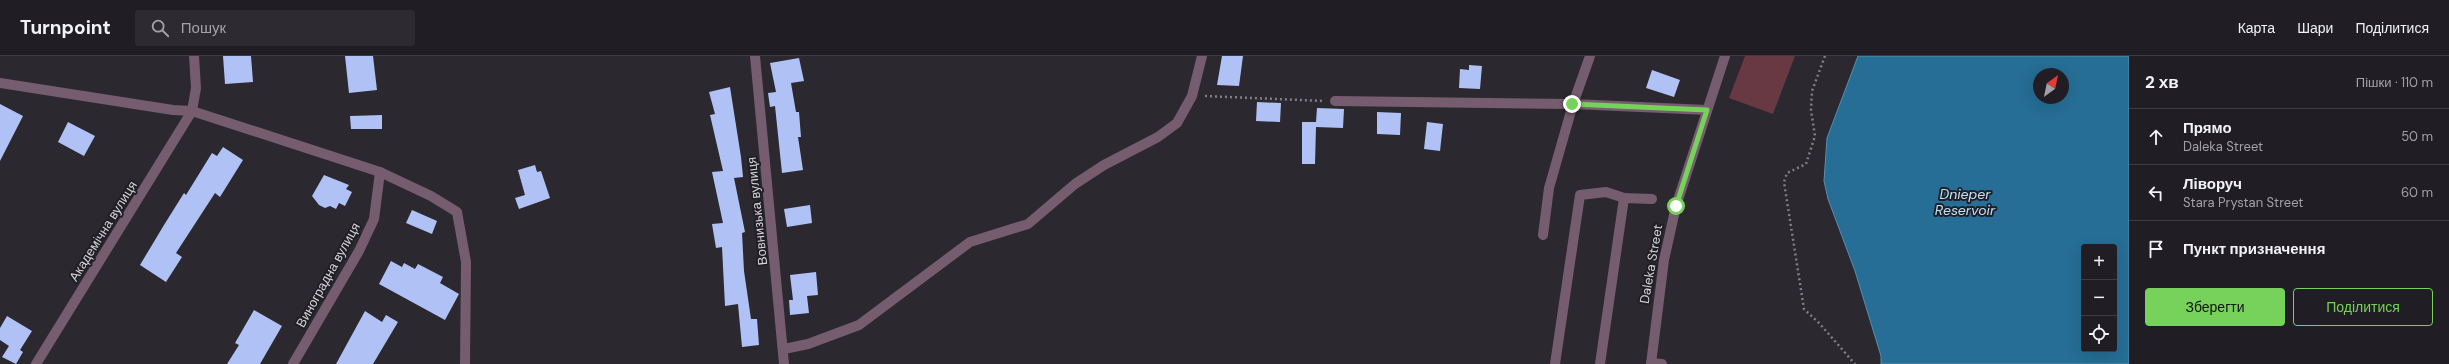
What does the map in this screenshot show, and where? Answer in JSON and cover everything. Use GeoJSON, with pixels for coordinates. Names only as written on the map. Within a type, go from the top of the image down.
{"type":"FeatureCollection","features":[{"type":"Feature","properties":{"kind":"street"},"geometry":{"type":"LineString","coordinates":[[192,112],[196,88],[194,56]]}},
{"type":"Feature","properties":{"kind":"street","name":"Вовнизька вулиця"},"geometry":{"type":"LineString","coordinates":[[755,56],[784,349],[784,364]]}},
{"type":"Feature","properties":{"kind":"street"},"geometry":{"type":"LineString","coordinates":[[784,349],[808,344],[859,325],[970,242],[1028,224],[1081,180],[1104,165],[1158,137],[1177,123],[1192,96],[1202,56]]}},
{"type":"Feature","properties":{"kind":"street"},"geometry":{"type":"LineString","coordinates":[[1543,235],[1549,188],[1572,104],[1590,56]]}},
{"type":"Feature","properties":{"kind":"street","name":"Daleka Street"},"geometry":{"type":"LineString","coordinates":[[1651,363],[1664,260],[1676,206],[1725,56]]}},
{"type":"Feature","properties":{"kind":"street"},"geometry":{"type":"LineString","coordinates":[[0,83],[192,112],[380,172],[431,196],[457,212],[466,262],[465,364]]}},
{"type":"Feature","properties":{"kind":"street"},"geometry":{"type":"LineString","coordinates":[[1335,101],[1572,104],[1707,110]]}},
{"type":"Feature","properties":{"kind":"street","name":"Академічна вулиця"},"geometry":{"type":"LineString","coordinates":[[36,364],[192,112]]}},
{"type":"Feature","properties":{"kind":"street","name":"Виноградна вулиця"},"geometry":{"type":"LineString","coordinates":[[292,364],[360,251],[374,219],[380,172]]}},
{"type":"Feature","properties":{"kind":"street"},"geometry":{"type":"LineString","coordinates":[[1555,364],[1580,195],[1606,192],[1624,198],[1652,199]]}},
{"type":"Feature","properties":{"kind":"street"},"geometry":{"type":"LineString","coordinates":[[1600,364],[1624,198]]}},
{"type":"Feature","properties":{"kind":"street"},"geometry":{"type":"LineString","coordinates":[[1651,363],[1662,364]]}},
{"type":"Feature","properties":{"kind":"path"},"geometry":{"type":"LineString","coordinates":[[1825,56],[1812,91],[1811,110],[1815,136],[1806,164],[1787,173],[1784,182],[1804,309],[1819,323],[1855,364]]}},
{"type":"Feature","properties":{"kind":"path"},"geometry":{"type":"LineString","coordinates":[[1192,96],[1335,101]]}},
{"type":"Feature","properties":{"kind":"shaded area"},"geometry":{"type":"Polygon","coordinates":[[[1745,56],[1795,56],[1773,114],[1729,98],[1745,56]]]}},
{"type":"Feature","properties":{"kind":"water","name":"Dnieper Reservoir"},"geometry":{"type":"Polygon","coordinates":[[[1858,56],[2129,56],[2129,364],[1881,364],[1881,356],[1855,271],[1828,199],[1824,181],[1827,138],[1858,56]]]}},
{"type":"Feature","properties":{"kind":"building"},"geometry":{"type":"Polygon","coordinates":[[[223,56],[251,56],[253,82],[225,84],[223,56]]]}},
{"type":"Feature","properties":{"kind":"building"},"geometry":{"type":"Polygon","coordinates":[[[345,56],[373,56],[377,90],[349,93],[345,56]]]}},
{"type":"Feature","properties":{"kind":"building"},"geometry":{"type":"Polygon","coordinates":[[[1222,56],[1243,56],[1239,86],[1217,85],[1222,56]]]}},
{"type":"Feature","properties":{"kind":"building"},"geometry":{"type":"Polygon","coordinates":[[[799,58],[804,81],[791,83],[796,112],[799,112],[801,137],[798,137],[803,170],[782,173],[775,106],[770,107],[768,93],[776,92],[770,63],[799,58]]]}},
{"type":"Feature","properties":{"kind":"building"},"geometry":{"type":"Polygon","coordinates":[[[1469,65],[1482,66],[1480,89],[1459,88],[1460,69],[1469,70],[1469,65]]]}},
{"type":"Feature","properties":{"kind":"building"},"geometry":{"type":"Polygon","coordinates":[[[1652,70],[1680,80],[1674,97],[1646,88],[1652,70]]]}},
{"type":"Feature","properties":{"kind":"building"},"geometry":{"type":"Polygon","coordinates":[[[730,87],[743,177],[734,178],[745,232],[742,233],[744,271],[751,319],[757,319],[759,345],[742,347],[738,304],[725,306],[722,247],[716,248],[712,224],[723,223],[712,172],[723,171],[710,115],[715,114],[709,92],[730,87]]]}},
{"type":"Feature","properties":{"kind":"building"},"geometry":{"type":"Polygon","coordinates":[[[1257,102],[1281,103],[1280,122],[1256,121],[1257,102]]]}},
{"type":"Feature","properties":{"kind":"building"},"geometry":{"type":"Polygon","coordinates":[[[0,104],[23,116],[0,161],[0,104]]]}},
{"type":"Feature","properties":{"kind":"building"},"geometry":{"type":"Polygon","coordinates":[[[1317,108],[1344,109],[1343,128],[1316,127],[1315,164],[1302,164],[1302,122],[1316,122],[1317,108]]]}},
{"type":"Feature","properties":{"kind":"building"},"geometry":{"type":"Polygon","coordinates":[[[1377,112],[1401,113],[1400,135],[1377,134],[1377,112]]]}},
{"type":"Feature","properties":{"kind":"building"},"geometry":{"type":"Polygon","coordinates":[[[382,115],[382,129],[351,129],[350,116],[382,115]]]}},
{"type":"Feature","properties":{"kind":"building"},"geometry":{"type":"Polygon","coordinates":[[[68,122],[95,136],[84,156],[58,142],[68,122]]]}},
{"type":"Feature","properties":{"kind":"building"},"geometry":{"type":"Polygon","coordinates":[[[1427,122],[1443,124],[1440,151],[1424,149],[1427,122]]]}},
{"type":"Feature","properties":{"kind":"building"},"geometry":{"type":"Polygon","coordinates":[[[223,147],[243,160],[220,197],[215,193],[176,253],[182,257],[166,282],[140,265],[184,193],[186,195],[212,153],[217,156],[223,147]]]}},
{"type":"Feature","properties":{"kind":"building"},"geometry":{"type":"Polygon","coordinates":[[[535,165],[537,172],[541,171],[550,198],[519,209],[515,198],[525,195],[518,170],[535,165]]]}},
{"type":"Feature","properties":{"kind":"building"},"geometry":{"type":"Polygon","coordinates":[[[324,175],[349,185],[346,189],[352,192],[345,206],[339,203],[336,209],[330,206],[325,208],[319,205],[312,196],[324,175]]]}},
{"type":"Feature","properties":{"kind":"building"},"geometry":{"type":"Polygon","coordinates":[[[810,205],[812,223],[787,227],[784,209],[810,205]]]}},
{"type":"Feature","properties":{"kind":"building"},"geometry":{"type":"Polygon","coordinates":[[[412,210],[437,221],[432,234],[406,223],[412,210]]]}},
{"type":"Feature","properties":{"kind":"building"},"geometry":{"type":"Polygon","coordinates":[[[391,261],[402,267],[404,263],[415,269],[418,264],[443,277],[440,283],[459,294],[445,320],[379,284],[391,261]]]}},
{"type":"Feature","properties":{"kind":"building"},"geometry":{"type":"Polygon","coordinates":[[[816,272],[818,295],[807,296],[809,313],[790,315],[789,300],[793,300],[790,275],[816,272]]]}},
{"type":"Feature","properties":{"kind":"building"},"geometry":{"type":"Polygon","coordinates":[[[254,310],[282,326],[260,364],[227,364],[239,345],[235,343],[254,310]]]}},
{"type":"Feature","properties":{"kind":"building"},"geometry":{"type":"Polygon","coordinates":[[[365,311],[382,322],[386,315],[398,322],[373,364],[336,364],[365,311]]]}},
{"type":"Feature","properties":{"kind":"building"},"geometry":{"type":"Polygon","coordinates":[[[7,316],[32,331],[20,350],[23,352],[16,364],[2,357],[9,346],[0,340],[0,328],[7,316]]]}},
{"type":"Feature","properties":{"kind":"route"},"geometry":{"type":"LineString","coordinates":[[1572,104],[1707,110],[1676,206]]}}]}
